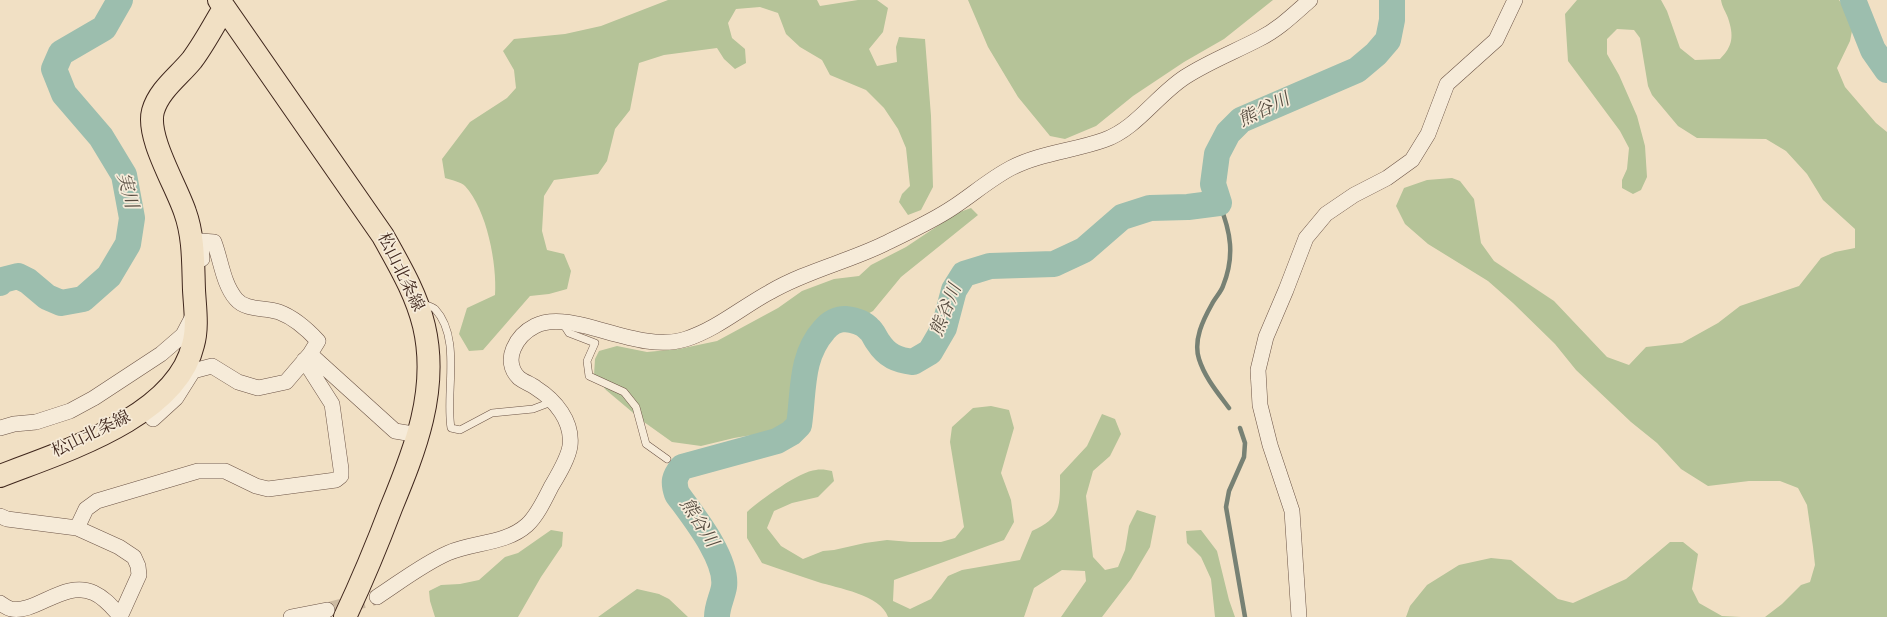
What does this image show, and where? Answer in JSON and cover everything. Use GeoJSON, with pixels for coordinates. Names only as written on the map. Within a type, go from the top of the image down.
{"type":"FeatureCollection","features":[{"type":"Feature","properties":{"kind":"main road","name":"松山北条線"},"geometry":{"type":"LineString","coordinates":[[1,476],[91,441],[137,415],[182,380],[196,333],[194,270],[191,235],[185,212],[158,148],[152,124],[153,110],[160,96],[192,60],[221,4],[383,236],[403,271],[417,302],[424,327],[429,378],[426,405],[419,435],[367,570],[336,614]]}},
{"type":"Feature","properties":{"kind":"street"},"geometry":{"type":"LineString","coordinates":[[377,597],[449,553],[507,536],[527,525],[543,502],[559,473],[570,447],[569,434],[564,416],[554,401],[520,379],[513,368],[512,356],[516,342],[525,332],[539,323],[561,320],[643,342],[662,344],[684,340],[707,331],[791,281],[869,251],[925,223],[951,209],[1011,168],[1035,158],[1103,140],[1125,130],[1180,80],[1200,67],[1261,38],[1281,25],[1310,0]]}},
{"type":"Feature","properties":{"kind":"street"},"geometry":{"type":"LineString","coordinates":[[1299,617],[1292,511],[1270,445],[1260,405],[1258,370],[1266,337],[1306,238],[1326,214],[1354,194],[1388,178],[1412,160],[1428,134],[1447,84],[1496,40],[1515,0]]}},
{"type":"Feature","properties":{"kind":"street"},"geometry":{"type":"LineString","coordinates":[[194,270],[200,268],[201,263],[201,240],[196,209]]}},
{"type":"Feature","properties":{"kind":"street"},"geometry":{"type":"LineString","coordinates":[[153,419],[176,398],[182,380],[193,371],[212,366],[238,382],[258,388],[286,382],[318,341],[303,325],[278,312],[245,306],[236,299],[227,283],[214,242],[201,240]]}},
{"type":"Feature","properties":{"kind":"street"},"geometry":{"type":"LineString","coordinates":[[0,428],[14,424],[36,422],[70,411],[94,398],[161,354],[183,335],[195,313]]}},
{"type":"Feature","properties":{"kind":"street"},"geometry":{"type":"LineString","coordinates":[[307,357],[395,431],[419,435]]}},
{"type":"Feature","properties":{"kind":"street"},"geometry":{"type":"LineString","coordinates":[[77,528],[86,509],[97,501],[198,471],[225,471],[256,486],[268,489],[336,480],[340,476],[341,469],[332,404],[307,357]]}},
{"type":"Feature","properties":{"kind":"street"},"geometry":{"type":"LineString","coordinates":[[0,516],[7,519],[77,528],[119,547],[134,558],[138,566],[139,575],[120,616],[107,601],[94,592],[80,589],[58,594],[22,609],[10,609],[0,603]]}},
{"type":"Feature","properties":{"kind":"street"},"geometry":{"type":"LineString","coordinates":[[291,617],[336,614]]}},
{"type":"Feature","properties":{"kind":"lane"},"geometry":{"type":"LineString","coordinates":[[417,302],[434,308],[448,330],[450,360],[448,414],[451,428],[460,430],[492,414],[533,409],[554,401]]}},
{"type":"Feature","properties":{"kind":"lane"},"geometry":{"type":"LineString","coordinates":[[561,320],[569,334],[595,343],[587,361],[589,376],[624,392],[636,407],[646,444],[667,460]]}},
{"type":"Feature","properties":{"kind":"green space"},"geometry":{"type":"Polygon","coordinates":[[[668,0],[817,0],[820,6],[858,0],[877,0],[888,8],[883,32],[869,49],[877,66],[897,62],[896,47],[899,37],[925,39],[931,116],[933,187],[921,210],[908,215],[899,202],[902,194],[910,186],[906,148],[898,129],[884,108],[866,90],[830,75],[822,60],[800,47],[786,34],[778,13],[760,7],[736,9],[728,23],[732,38],[745,49],[746,63],[735,69],[724,59],[717,48],[664,55],[639,63],[630,110],[615,129],[607,161],[598,174],[554,180],[544,196],[542,231],[547,250],[564,254],[571,271],[567,289],[549,294],[530,296],[483,350],[469,351],[459,334],[467,308],[495,295],[492,253],[485,223],[473,196],[465,186],[445,178],[442,159],[470,122],[507,98],[516,88],[514,70],[503,51],[514,39],[565,34],[601,26],[668,0]]]}},
{"type":"Feature","properties":{"kind":"green space"},"geometry":{"type":"Polygon","coordinates":[[[968,0],[1273,0],[1224,39],[1184,62],[1133,96],[1096,126],[1065,139],[1050,136],[1018,97],[988,47],[968,0]]]}},
{"type":"Feature","properties":{"kind":"green space"},"geometry":{"type":"Polygon","coordinates":[[[1577,0],[1661,0],[1667,11],[1680,48],[1695,60],[1720,59],[1728,50],[1732,35],[1728,18],[1721,0],[1839,0],[1854,21],[1850,41],[1837,68],[1845,87],[1876,123],[1887,132],[1887,617],[1765,617],[1782,604],[1801,585],[1810,582],[1815,565],[1807,505],[1798,488],[1780,481],[1749,481],[1708,486],[1681,469],[1657,443],[1631,422],[1576,370],[1555,344],[1513,303],[1488,281],[1428,244],[1405,224],[1396,206],[1404,188],[1427,180],[1452,178],[1460,181],[1474,199],[1481,243],[1494,261],[1554,301],[1607,357],[1629,365],[1646,347],[1682,343],[1718,323],[1740,306],[1799,286],[1821,258],[1835,252],[1855,248],[1855,229],[1823,200],[1807,174],[1786,151],[1766,139],[1697,138],[1678,126],[1652,95],[1648,86],[1640,38],[1634,30],[1617,29],[1607,39],[1607,54],[1619,75],[1637,116],[1645,146],[1647,177],[1641,190],[1633,194],[1622,188],[1622,180],[1627,169],[1629,148],[1620,131],[1568,61],[1565,14],[1577,0]]]}},
{"type":"Feature","properties":{"kind":"green space"},"geometry":{"type":"Polygon","coordinates":[[[971,208],[978,215],[901,277],[873,311],[842,328],[824,343],[806,376],[794,417],[776,431],[734,438],[701,446],[672,442],[644,422],[606,390],[594,375],[595,359],[599,351],[617,346],[647,352],[679,349],[717,341],[778,308],[802,291],[834,279],[859,276],[871,265],[906,247],[957,213],[971,208]]]}},
{"type":"Feature","properties":{"kind":"green space"},"geometry":{"type":"Polygon","coordinates":[[[991,406],[1009,410],[1014,428],[1001,473],[1011,500],[1014,522],[1004,540],[894,580],[893,601],[910,609],[931,599],[948,576],[962,570],[1020,560],[1032,531],[1049,521],[1054,515],[1059,502],[1060,475],[1087,446],[1102,414],[1115,419],[1121,434],[1110,456],[1093,471],[1086,496],[1093,557],[1105,570],[1118,567],[1125,550],[1129,526],[1137,510],[1156,516],[1150,547],[1131,579],[1102,617],[1061,617],[1086,581],[1085,571],[1062,570],[1034,588],[1024,617],[888,617],[884,609],[868,598],[762,563],[747,538],[747,512],[770,494],[800,475],[818,470],[832,471],[834,481],[818,497],[792,503],[774,511],[767,528],[781,546],[803,559],[823,551],[865,543],[887,540],[941,542],[955,538],[964,527],[950,442],[952,427],[973,408],[991,406]]]}},
{"type":"Feature","properties":{"kind":"green space"},"geometry":{"type":"Polygon","coordinates":[[[551,530],[563,532],[562,546],[541,577],[518,617],[435,617],[430,601],[429,591],[441,585],[460,584],[479,580],[505,557],[518,553],[551,530]]]}},
{"type":"Feature","properties":{"kind":"green space"},"geometry":{"type":"Polygon","coordinates":[[[1201,530],[1217,551],[1229,600],[1235,617],[1215,617],[1211,579],[1201,557],[1187,543],[1186,531],[1201,530]]]}},
{"type":"Feature","properties":{"kind":"green space"},"geometry":{"type":"Polygon","coordinates":[[[1670,542],[1683,542],[1698,554],[1692,589],[1699,603],[1722,616],[1741,617],[1406,617],[1410,606],[1427,585],[1459,565],[1491,558],[1511,560],[1558,599],[1573,603],[1626,579],[1670,542]]]}},
{"type":"Feature","properties":{"kind":"green space"},"geometry":{"type":"Polygon","coordinates":[[[637,589],[659,594],[669,599],[688,617],[598,617],[637,589]]]}},
{"type":"Feature","properties":{"kind":"waterway","name":"実川"},"geometry":{"type":"LineString","coordinates":[[0,283],[3,280],[18,276],[28,281],[47,297],[61,303],[83,299],[109,276],[128,244],[132,218],[124,175],[101,137],[64,94],[54,69],[61,53],[104,28],[120,0]]}},
{"type":"Feature","properties":{"kind":"waterway","name":"熊谷川"},"geometry":{"type":"LineString","coordinates":[[717,617],[724,587],[724,576],[721,564],[708,538],[677,494],[675,486],[677,474],[682,467],[777,441],[791,433],[799,425],[804,375],[811,351],[816,340],[828,326],[833,322],[842,319],[861,323],[870,330],[885,351],[902,360],[913,362],[930,352],[944,328],[954,290],[964,274],[990,266],[1054,264],[1084,250],[1122,217],[1150,208],[1188,207],[1219,203],[1213,184],[1217,154],[1228,133],[1241,120],[1357,70],[1376,54],[1388,40],[1392,20],[1392,0]]}},
{"type":"Feature","properties":{"kind":"waterway"},"geometry":{"type":"LineString","coordinates":[[1853,0],[1873,50],[1887,70]]}},
{"type":"Feature","properties":{"kind":"waterway"},"geometry":{"type":"LineString","coordinates":[[1219,203],[1229,234],[1229,264],[1222,288],[1202,323],[1198,337],[1197,352],[1208,379],[1229,408]]}},
{"type":"Feature","properties":{"kind":"waterway"},"geometry":{"type":"LineString","coordinates":[[1240,428],[1245,443],[1244,457],[1229,491],[1226,507],[1245,617]]}},
{"type":"Feature","properties":{"kind":"tunnel"},"geometry":{"type":"LineString","coordinates":[[327,610],[377,597]]}}]}
